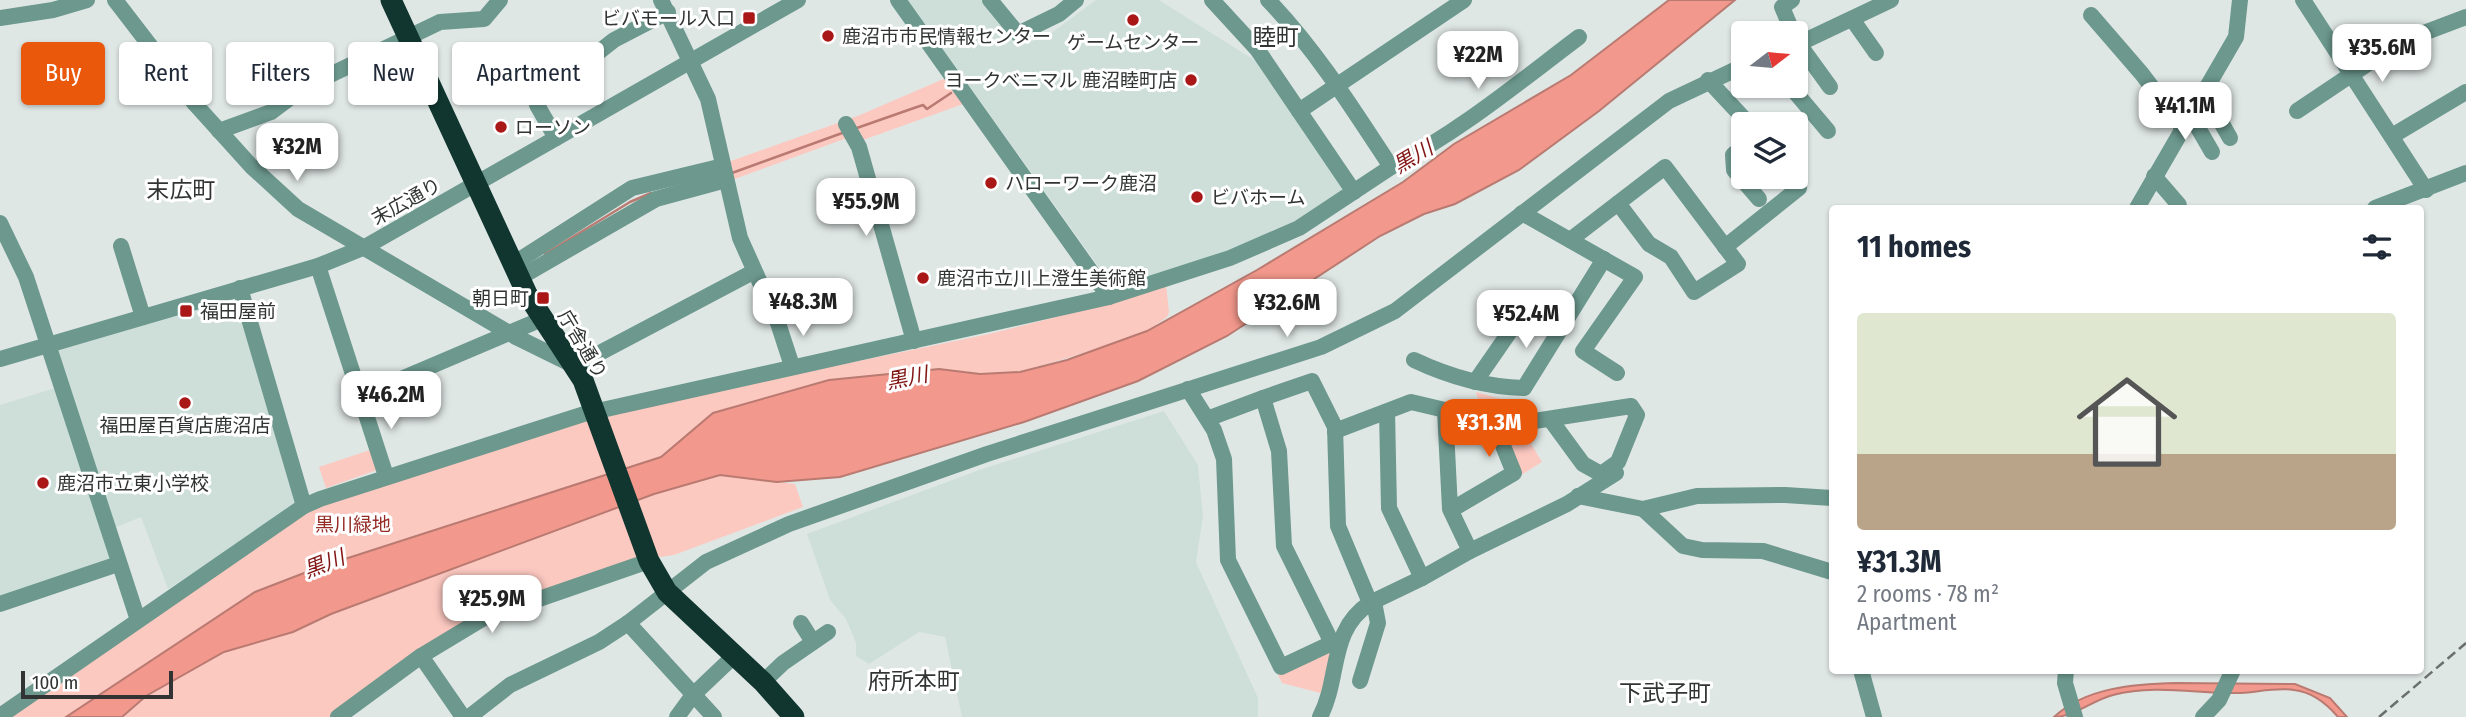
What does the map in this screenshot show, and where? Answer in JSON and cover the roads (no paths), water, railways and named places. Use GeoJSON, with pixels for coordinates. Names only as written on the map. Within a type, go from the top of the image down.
{"type":"FeatureCollection","features":[{"type":"Feature","properties":{"kind":"highway","name":"庁舎通り"},"geometry":{"type":"LineString","coordinates":[[391,0],[516,271],[542,319],[575,366],[649,561],[667,592],[762,682],[794,717]]}},
{"type":"Feature","properties":{"kind":"street"},"geometry":{"type":"LineString","coordinates":[[0,18],[53,10],[87,0]]}},
{"type":"Feature","properties":{"kind":"street"},"geometry":{"type":"LineString","coordinates":[[115,0],[219,131],[298,209],[510,333],[575,366],[753,272]]}},
{"type":"Feature","properties":{"kind":"street"},"geometry":{"type":"LineString","coordinates":[[219,131],[271,112],[303,88],[440,22],[484,19],[500,0]]}},
{"type":"Feature","properties":{"kind":"street","name":"末広通り"},"geometry":{"type":"LineString","coordinates":[[0,359],[318,265],[365,247],[798,0]]}},
{"type":"Feature","properties":{"kind":"street"},"geometry":{"type":"LineString","coordinates":[[898,0],[1109,297]]}},
{"type":"Feature","properties":{"kind":"street"},"geometry":{"type":"LineString","coordinates":[[990,0],[1018,34],[1059,14],[1076,0]]}},
{"type":"Feature","properties":{"kind":"street"},"geometry":{"type":"LineString","coordinates":[[1212,0],[1257,49],[1354,192]]}},
{"type":"Feature","properties":{"kind":"street"},"geometry":{"type":"LineString","coordinates":[[1268,0],[1288,21],[1337,85],[1391,167]]}},
{"type":"Feature","properties":{"kind":"street"},"geometry":{"type":"LineString","coordinates":[[1299,111],[1464,0]]}},
{"type":"Feature","properties":{"kind":"street"},"geometry":{"type":"LineString","coordinates":[[1788,21],[1782,7],[1792,0]]}},
{"type":"Feature","properties":{"kind":"street"},"geometry":{"type":"LineString","coordinates":[[1808,35],[1852,19],[1891,0]]}},
{"type":"Feature","properties":{"kind":"street"},"geometry":{"type":"LineString","coordinates":[[2139,205],[2236,37],[2240,0]]}},
{"type":"Feature","properties":{"kind":"street"},"geometry":{"type":"LineString","coordinates":[[2303,0],[2348,74],[2363,88],[2426,190]]}},
{"type":"Feature","properties":{"kind":"street"},"geometry":{"type":"LineString","coordinates":[[556,138],[537,105],[539,99],[614,40],[664,6],[708,99],[740,238],[778,323],[792,366]]}},
{"type":"Feature","properties":{"kind":"street"},"geometry":{"type":"LineString","coordinates":[[2091,15],[2212,152]]}},
{"type":"Feature","properties":{"kind":"street"},"geometry":{"type":"LineString","coordinates":[[2297,111],[2348,74],[2400,43],[2466,16]]}},
{"type":"Feature","properties":{"kind":"street"},"geometry":{"type":"LineString","coordinates":[[1852,19],[1876,53]]}},
{"type":"Feature","properties":{"kind":"street"},"geometry":{"type":"LineString","coordinates":[[0,716],[304,506],[386,477],[595,413],[792,366],[1109,297],[1230,258],[1299,228],[1391,167],[1428,148],[1579,37]]}},
{"type":"Feature","properties":{"kind":"street"},"geometry":{"type":"LineString","coordinates":[[1808,57],[1830,87]]}},
{"type":"Feature","properties":{"kind":"street"},"geometry":{"type":"LineString","coordinates":[[469,717],[510,685],[578,653],[628,623],[706,562],[789,524],[987,454],[1321,348],[1395,311],[1669,101],[1731,71]]}},
{"type":"Feature","properties":{"kind":"street"},"geometry":{"type":"LineString","coordinates":[[1708,80],[1738,112]]}},
{"type":"Feature","properties":{"kind":"street"},"geometry":{"type":"LineString","coordinates":[[2204,92],[2230,138]]}},
{"type":"Feature","properties":{"kind":"street"},"geometry":{"type":"LineString","coordinates":[[2392,136],[2466,92]]}},
{"type":"Feature","properties":{"kind":"street"},"geometry":{"type":"LineString","coordinates":[[1800,98],[1828,131]]}},
{"type":"Feature","properties":{"kind":"street"},"geometry":{"type":"LineString","coordinates":[[846,124],[859,147],[914,341]]}},
{"type":"Feature","properties":{"kind":"street"},"geometry":{"type":"LineString","coordinates":[[1570,240],[1618,203],[1665,167],[1738,264],[1694,292],[1671,257],[1649,244],[1618,203]]}},
{"type":"Feature","properties":{"kind":"street"},"geometry":{"type":"LineString","coordinates":[[516,271],[656,199],[725,173]]}},
{"type":"Feature","properties":{"kind":"street"},"geometry":{"type":"LineString","coordinates":[[2384,205],[2466,173]]}},
{"type":"Feature","properties":{"kind":"street"},"geometry":{"type":"LineString","coordinates":[[2154,176],[2179,205]]}},
{"type":"Feature","properties":{"kind":"street"},"geometry":{"type":"LineString","coordinates":[[1750,189],[1759,199]]}},
{"type":"Feature","properties":{"kind":"street"},"geometry":{"type":"LineString","coordinates":[[1725,247],[1798,189]]}},
{"type":"Feature","properties":{"kind":"street"},"geometry":{"type":"LineString","coordinates":[[1522,212],[1635,277],[1583,351],[1617,373]]}},
{"type":"Feature","properties":{"kind":"street"},"geometry":{"type":"LineString","coordinates":[[0,223],[26,277],[138,620]]}},
{"type":"Feature","properties":{"kind":"street"},"geometry":{"type":"LineString","coordinates":[[121,246],[143,317]]}},
{"type":"Feature","properties":{"kind":"street"},"geometry":{"type":"LineString","coordinates":[[1414,360],[1450,376],[1498,387],[1524,388],[1604,260]]}},
{"type":"Feature","properties":{"kind":"street"},"geometry":{"type":"LineString","coordinates":[[318,265],[386,477]]}},
{"type":"Feature","properties":{"kind":"street"},"geometry":{"type":"LineString","coordinates":[[240,288],[304,506]]}},
{"type":"Feature","properties":{"kind":"street"},"geometry":{"type":"LineString","coordinates":[[1475,382],[1531,302],[1563,325]]}},
{"type":"Feature","properties":{"kind":"street"},"geometry":{"type":"LineString","coordinates":[[361,396],[542,319]]}},
{"type":"Feature","properties":{"kind":"street"},"geometry":{"type":"LineString","coordinates":[[1207,419],[1312,381],[1335,431],[1338,526],[1372,602],[1378,623],[1360,681]]}},
{"type":"Feature","properties":{"kind":"street"},"geometry":{"type":"LineString","coordinates":[[1188,389],[1207,419],[1224,459],[1228,560],[1281,667],[1332,643],[1284,546],[1279,451],[1263,398]]}},
{"type":"Feature","properties":{"kind":"street"},"geometry":{"type":"LineString","coordinates":[[1335,431],[1410,402],[1493,421],[1528,422],[1631,406],[1637,415],[1618,462],[1601,474],[1583,464],[1550,419]]}},
{"type":"Feature","properties":{"kind":"street"},"geometry":{"type":"LineString","coordinates":[[1445,410],[1451,510],[1470,551]]}},
{"type":"Feature","properties":{"kind":"street"},"geometry":{"type":"LineString","coordinates":[[1387,411],[1389,508],[1422,578]]}},
{"type":"Feature","properties":{"kind":"street"},"geometry":{"type":"LineString","coordinates":[[1451,510],[1514,473],[1493,421]]}},
{"type":"Feature","properties":{"kind":"street"},"geometry":{"type":"LineString","coordinates":[[1320,717],[1329,699],[1344,630],[1354,613],[1578,496],[1620,471]]}},
{"type":"Feature","properties":{"kind":"street"},"geometry":{"type":"LineString","coordinates":[[1578,496],[1643,509],[1697,496],[1785,495],[1829,498]]}},
{"type":"Feature","properties":{"kind":"street"},"geometry":{"type":"LineString","coordinates":[[1643,509],[1684,546],[1702,550],[1763,551],[1829,571]]}},
{"type":"Feature","properties":{"kind":"street"},"geometry":{"type":"LineString","coordinates":[[338,717],[421,656],[484,618],[649,561]]}},
{"type":"Feature","properties":{"kind":"street"},"geometry":{"type":"LineString","coordinates":[[0,604],[118,564]]}},
{"type":"Feature","properties":{"kind":"street"},"geometry":{"type":"LineString","coordinates":[[628,623],[714,717]]}},
{"type":"Feature","properties":{"kind":"street"},"geometry":{"type":"LineString","coordinates":[[762,682],[823,638],[802,623]]}},
{"type":"Feature","properties":{"kind":"street"},"geometry":{"type":"LineString","coordinates":[[421,656],[463,717]]}},
{"type":"Feature","properties":{"kind":"street"},"geometry":{"type":"LineString","coordinates":[[677,717],[693,695],[734,656]]}},
{"type":"Feature","properties":{"kind":"street"},"geometry":{"type":"LineString","coordinates":[[1862,674],[1874,717]]}},
{"type":"Feature","properties":{"kind":"street"},"geometry":{"type":"LineString","coordinates":[[2066,674],[2065,683],[2075,717]]}},
{"type":"Feature","properties":{"kind":"street"},"geometry":{"type":"LineString","coordinates":[[2203,717],[2219,700],[2231,674]]}},
{"type":"Feature","properties":{"kind":"water","name":"黒川"},"geometry":{"type":"Polygon","coordinates":[[[1669,0],[1735,0],[1599,111],[1519,170],[1455,204],[1424,214],[1380,236],[1227,336],[1138,381],[1024,422],[840,477],[777,482],[720,475],[654,494],[331,614],[293,632],[224,652],[146,696],[122,717],[66,717],[255,592],[317,568],[661,457],[713,413],[829,380],[939,369],[980,374],[1020,372],[1067,360],[1147,331],[1257,270],[1403,182],[1454,144],[1571,75],[1669,0]]]}},
{"type":"Feature","properties":{"kind":"water"},"geometry":{"type":"Polygon","coordinates":[[[2177,683],[2295,684],[2330,698],[2347,717],[2338,717],[2324,703],[2307,693],[2281,689],[2241,693],[2145,690],[2106,697],[2069,714],[2054,717],[2081,699],[2096,693],[2128,686],[2177,683]]]}},
{"type":"Feature","properties":{"kind":"waterway"},"geometry":{"type":"LineString","coordinates":[[854,129],[923,105],[927,109],[951,93]]}},
{"type":"Feature","properties":{"kind":"waterway"},"geometry":{"type":"LineString","coordinates":[[732,173],[845,132]]}},
{"type":"Feature","properties":{"kind":"waterway"},"geometry":{"type":"LineString","coordinates":[[545,254],[630,202],[651,193]]}},
{"type":"Feature","properties":{"kind":"railway"},"geometry":{"type":"LineString","coordinates":[[2379,717],[2466,643]]}},
{"type":"Feature","properties":{"kind":"place","name":"ビバモール入口"},"geometry":{"type":"Point","coordinates":[749,18]}},
{"type":"Feature","properties":{"kind":"place","name":"ゲームセンター"},"geometry":{"type":"Point","coordinates":[1133,20]}},
{"type":"Feature","properties":{"kind":"place","name":"鹿沼市市民情報センター"},"geometry":{"type":"Point","coordinates":[828,36]}},
{"type":"Feature","properties":{"kind":"place","name":"ヨークベニマル 鹿沼睦町店"},"geometry":{"type":"Point","coordinates":[1191,80]}},
{"type":"Feature","properties":{"kind":"place","name":"ローソン"},"geometry":{"type":"Point","coordinates":[501,127]}},
{"type":"Feature","properties":{"kind":"place","name":"ハローワーク鹿沼"},"geometry":{"type":"Point","coordinates":[991,183]}},
{"type":"Feature","properties":{"kind":"place","name":"ビバホーム"},"geometry":{"type":"Point","coordinates":[1197,197]}},
{"type":"Feature","properties":{"kind":"place","name":"鹿沼市立川上澄生美術館"},"geometry":{"type":"Point","coordinates":[923,278]}},
{"type":"Feature","properties":{"kind":"place","name":"朝日町"},"geometry":{"type":"Point","coordinates":[543,298]}},
{"type":"Feature","properties":{"kind":"place","name":"福田屋前"},"geometry":{"type":"Point","coordinates":[186,311]}},
{"type":"Feature","properties":{"kind":"place","name":"福田屋百貨店鹿沼店"},"geometry":{"type":"Point","coordinates":[185,403]}},
{"type":"Feature","properties":{"kind":"place","name":"鹿沼市立東小学校"},"geometry":{"type":"Point","coordinates":[43,483]}},
{"type":"Feature","properties":{"kind":"district","name":"睦町"},"geometry":{"type":"Point","coordinates":[1276,37]}},
{"type":"Feature","properties":{"kind":"district","name":"末広町"},"geometry":{"type":"Point","coordinates":[181,190]}},
{"type":"Feature","properties":{"kind":"district","name":"府所本町"},"geometry":{"type":"Point","coordinates":[914,681]}},
{"type":"Feature","properties":{"kind":"district","name":"下武子町"},"geometry":{"type":"Point","coordinates":[1665,693]}},
{"type":"Feature","properties":{"kind":"park label","name":"黒川緑地"},"geometry":{"type":"Point","coordinates":[353,524]}}]}
